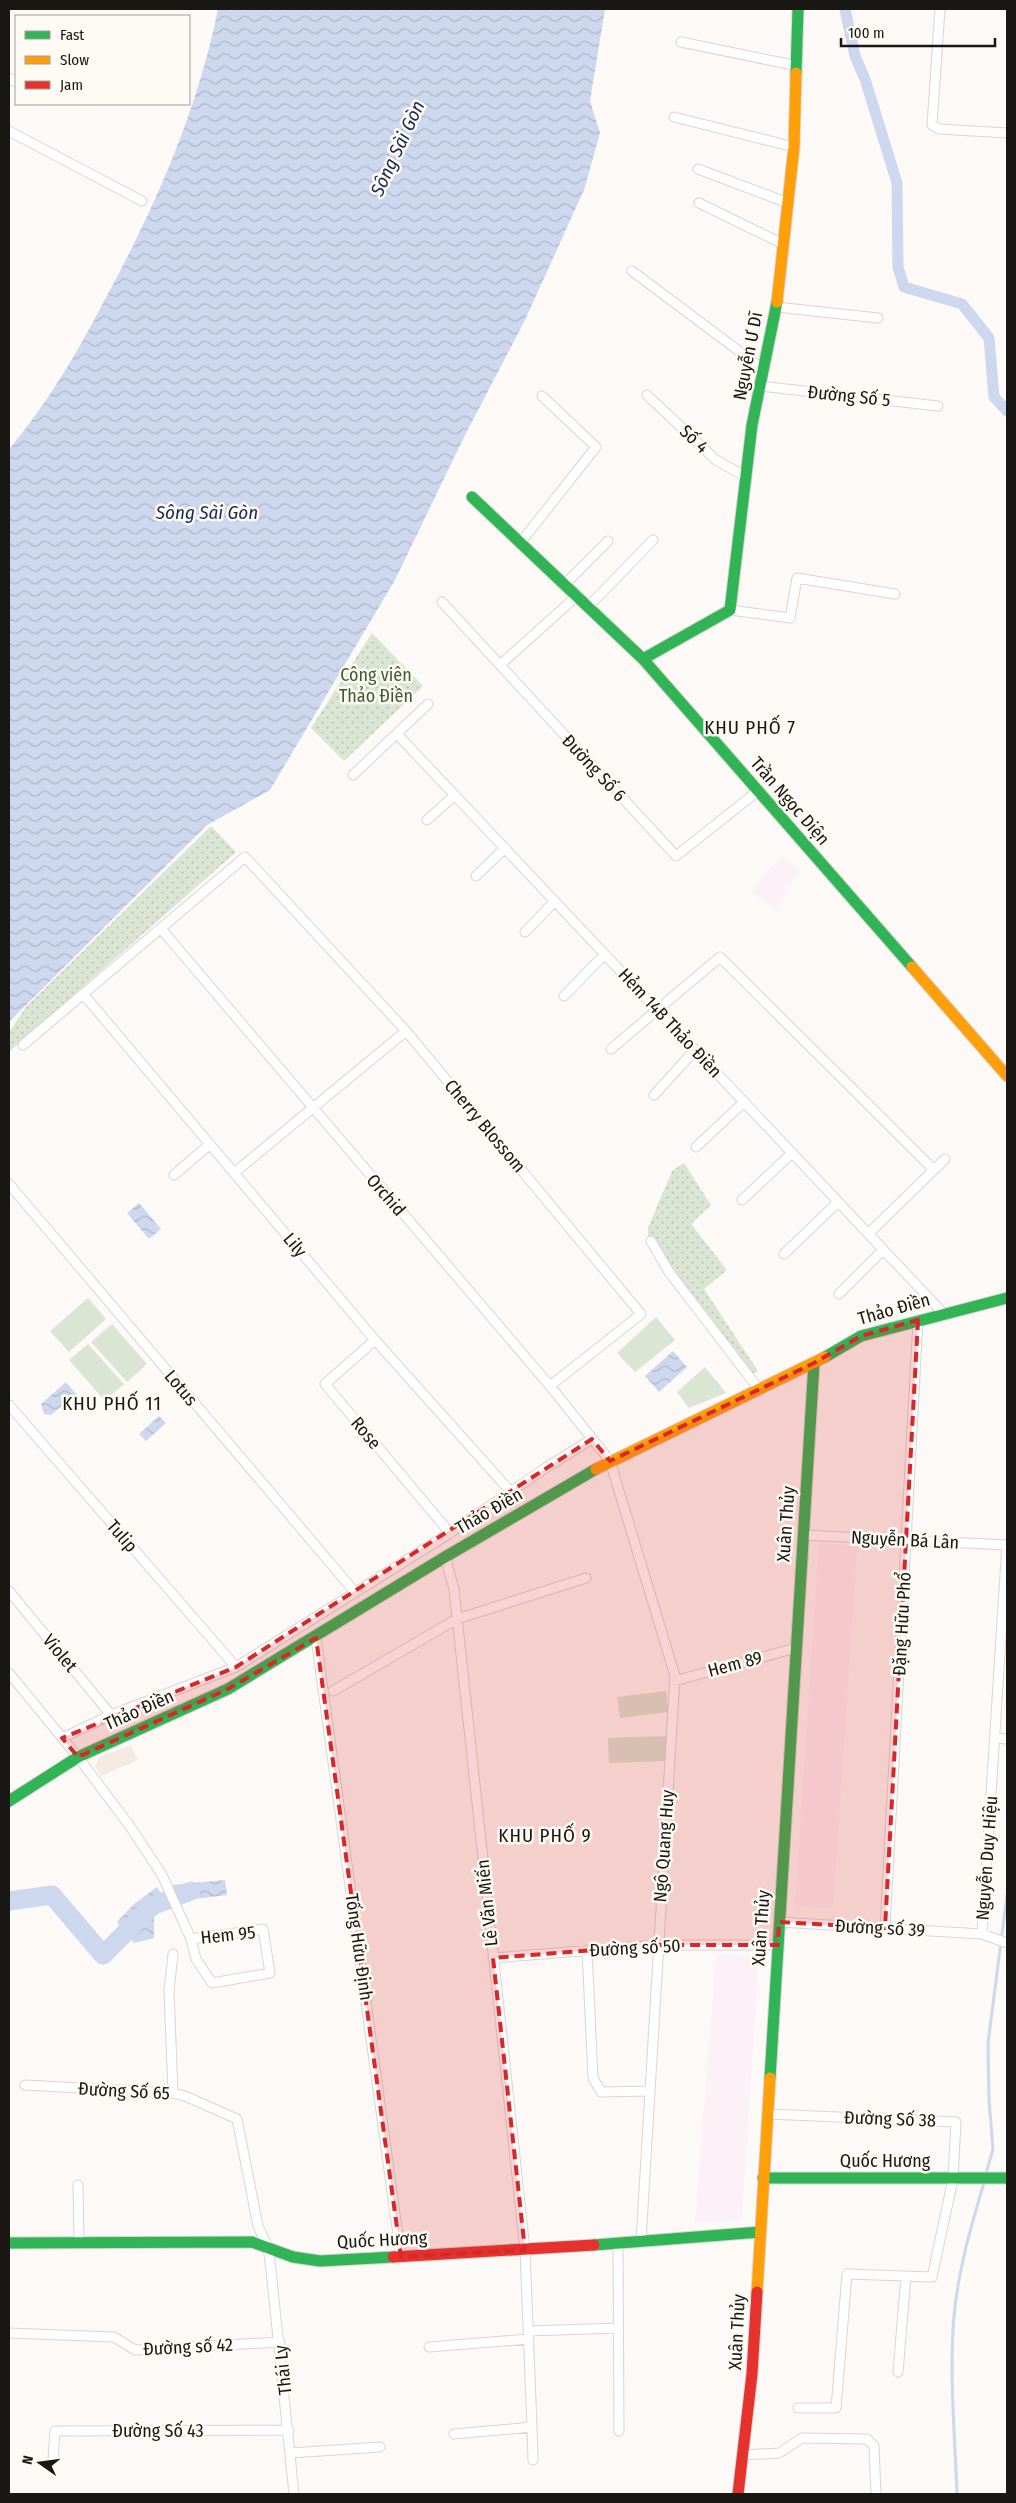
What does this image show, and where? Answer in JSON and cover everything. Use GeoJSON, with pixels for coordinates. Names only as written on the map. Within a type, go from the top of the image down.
{"type":"FeatureCollection","features":[{"type":"Feature","properties":{"kind":"street","name":"Nguyễn Ư Dĩ"},"geometry":{"type":"LineString","coordinates":[[730,610],[752,425],[776,307],[788,203],[794,147],[798,66],[798,9]]}},
{"type":"Feature","properties":{"kind":"street"},"geometry":{"type":"LineString","coordinates":[[940,9],[932,125],[940,129],[1007,134]]}},
{"type":"Feature","properties":{"kind":"street"},"geometry":{"type":"LineString","coordinates":[[681,42],[798,66]]}},
{"type":"Feature","properties":{"kind":"street"},"geometry":{"type":"LineString","coordinates":[[674,117],[794,147]]}},
{"type":"Feature","properties":{"kind":"street"},"geometry":{"type":"LineString","coordinates":[[9,130],[142,201]]}},
{"type":"Feature","properties":{"kind":"street"},"geometry":{"type":"LineString","coordinates":[[698,170],[788,203]]}},
{"type":"Feature","properties":{"kind":"street"},"geometry":{"type":"LineString","coordinates":[[699,203],[783,244]]}},
{"type":"Feature","properties":{"kind":"street"},"geometry":{"type":"LineString","coordinates":[[632,271],[763,368]]}},
{"type":"Feature","properties":{"kind":"street"},"geometry":{"type":"LineString","coordinates":[[776,307],[878,318]]}},
{"type":"Feature","properties":{"kind":"street","name":"Đường Số 5"},"geometry":{"type":"LineString","coordinates":[[760,386],[938,406]]}},
{"type":"Feature","properties":{"kind":"street","name":"Số 4"},"geometry":{"type":"LineString","coordinates":[[647,395],[716,460],[746,476]]}},
{"type":"Feature","properties":{"kind":"street"},"geometry":{"type":"LineString","coordinates":[[521,542],[596,447],[542,396]]}},
{"type":"Feature","properties":{"kind":"street","name":"Trần Ngọc Diện"},"geometry":{"type":"LineString","coordinates":[[472,497],[578,595],[588,607],[643,659],[1007,1076]]}},
{"type":"Feature","properties":{"kind":"street"},"geometry":{"type":"LineString","coordinates":[[588,607],[653,540]]}},
{"type":"Feature","properties":{"kind":"street"},"geometry":{"type":"LineString","coordinates":[[566,584],[608,541]]}},
{"type":"Feature","properties":{"kind":"street"},"geometry":{"type":"LineString","coordinates":[[643,659],[730,610],[790,618],[797,578],[895,594]]}},
{"type":"Feature","properties":{"kind":"street"},"geometry":{"type":"LineString","coordinates":[[500,665],[578,595]]}},
{"type":"Feature","properties":{"kind":"street","name":"Đường Số 6"},"geometry":{"type":"LineString","coordinates":[[442,602],[676,856],[758,790]]}},
{"type":"Feature","properties":{"kind":"street"},"geometry":{"type":"LineString","coordinates":[[353,775],[428,704]]}},
{"type":"Feature","properties":{"kind":"street","name":"Hẻm 14B Thảo Điền"},"geometry":{"type":"LineString","coordinates":[[397,734],[943,1313]]}},
{"type":"Feature","properties":{"kind":"street"},"geometry":{"type":"LineString","coordinates":[[427,820],[455,795]]}},
{"type":"Feature","properties":{"kind":"street"},"geometry":{"type":"LineString","coordinates":[[476,876],[505,848]]}},
{"type":"Feature","properties":{"kind":"street","name":"Cherry Blossom"},"geometry":{"type":"LineString","coordinates":[[162,930],[245,857],[406,1031],[641,1314],[550,1386]]}},
{"type":"Feature","properties":{"kind":"street"},"geometry":{"type":"LineString","coordinates":[[525,932],[555,901]]}},
{"type":"Feature","properties":{"kind":"street"},"geometry":{"type":"LineString","coordinates":[[23,1045],[162,930]]}},
{"type":"Feature","properties":{"kind":"street","name":"Orchid"},"geometry":{"type":"LineString","coordinates":[[162,930],[550,1386],[610,1461]]}},
{"type":"Feature","properties":{"kind":"street"},"geometry":{"type":"LineString","coordinates":[[564,996],[605,954]]}},
{"type":"Feature","properties":{"kind":"street"},"geometry":{"type":"LineString","coordinates":[[611,1049],[720,957],[934,1170]]}},
{"type":"Feature","properties":{"kind":"street","name":"Lily"},"geometry":{"type":"LineString","coordinates":[[84,995],[375,1340],[510,1491]]}},
{"type":"Feature","properties":{"kind":"street"},"geometry":{"type":"LineString","coordinates":[[234,1173],[406,1031]]}},
{"type":"Feature","properties":{"kind":"street"},"geometry":{"type":"LineString","coordinates":[[654,1095],[695,1050]]}},
{"type":"Feature","properties":{"kind":"street"},"geometry":{"type":"LineString","coordinates":[[696,1147],[744,1102]]}},
{"type":"Feature","properties":{"kind":"street"},"geometry":{"type":"LineString","coordinates":[[174,1175],[210,1144]]}},
{"type":"Feature","properties":{"kind":"street"},"geometry":{"type":"LineString","coordinates":[[742,1200],[792,1153]]}},
{"type":"Feature","properties":{"kind":"street"},"geometry":{"type":"LineString","coordinates":[[868,1234],[945,1158]]}},
{"type":"Feature","properties":{"kind":"street","name":"Lotus"},"geometry":{"type":"LineString","coordinates":[[9,1184],[354,1591]]}},
{"type":"Feature","properties":{"kind":"street"},"geometry":{"type":"LineString","coordinates":[[784,1254],[838,1202]]}},
{"type":"Feature","properties":{"kind":"street"},"geometry":{"type":"LineString","coordinates":[[651,1241],[669,1272],[758,1388]]}},
{"type":"Feature","properties":{"kind":"street"},"geometry":{"type":"LineString","coordinates":[[839,1294],[883,1250]]}},
{"type":"Feature","properties":{"kind":"street","name":"Thảo Điền"},"geometry":{"type":"LineString","coordinates":[[9,1801],[78,1756],[228,1689],[316,1638],[445,1557],[610,1461],[758,1388],[814,1363],[861,1336],[943,1313],[1007,1298]]}},
{"type":"Feature","properties":{"kind":"street","name":"Đặng Hữu Phổ"},"geometry":{"type":"LineString","coordinates":[[885,1928],[918,1320]]}},
{"type":"Feature","properties":{"kind":"street","name":"Rose"},"geometry":{"type":"LineString","coordinates":[[375,1340],[325,1384],[450,1533]]}},
{"type":"Feature","properties":{"kind":"street","name":"Xuân Thủy"},"geometry":{"type":"LineString","coordinates":[[738,2494],[752,2374],[814,1363]]}},
{"type":"Feature","properties":{"kind":"street","name":"Tulip"},"geometry":{"type":"LineString","coordinates":[[9,1405],[236,1667]]}},
{"type":"Feature","properties":{"kind":"street"},"geometry":{"type":"LineString","coordinates":[[62,1738],[112,1715],[236,1667],[354,1591],[450,1533],[510,1491],[592,1439]]}},
{"type":"Feature","properties":{"kind":"street","name":"Ngô Quang Huy"},"geometry":{"type":"LineString","coordinates":[[610,1461],[675,1676],[641,2241]]}},
{"type":"Feature","properties":{"kind":"street","name":"Nguyễn Bá Lân"},"geometry":{"type":"LineString","coordinates":[[803,1535],[1007,1545]]}},
{"type":"Feature","properties":{"kind":"street","name":"Nguyễn Duy Hiệu"},"geometry":{"type":"LineString","coordinates":[[982,1934],[1007,1545]]}},
{"type":"Feature","properties":{"kind":"street","name":"Lê Văn Miến"},"geometry":{"type":"LineString","coordinates":[[445,1557],[454,1589],[525,2250],[533,2460]]}},
{"type":"Feature","properties":{"kind":"street"},"geometry":{"type":"LineString","coordinates":[[333,1691],[457,1619],[586,1578]]}},
{"type":"Feature","properties":{"kind":"street","name":"Violet"},"geometry":{"type":"LineString","coordinates":[[9,1591],[112,1715]]}},
{"type":"Feature","properties":{"kind":"street","name":"Tống Hữu Định"},"geometry":{"type":"LineString","coordinates":[[316,1638],[401,2257]]}},
{"type":"Feature","properties":{"kind":"street","name":"Hem 89"},"geometry":{"type":"LineString","coordinates":[[674,1681],[796,1648]]}},
{"type":"Feature","properties":{"kind":"street","name":"Hem 95"},"geometry":{"type":"LineString","coordinates":[[9,1673],[78,1756],[162,1875],[191,1939],[196,1959],[212,1983],[270,1973],[263,1929],[191,1939]]}},
{"type":"Feature","properties":{"kind":"street"},"geometry":{"type":"LineString","coordinates":[[995,1738],[1007,1739]]}},
{"type":"Feature","properties":{"kind":"street","name":"Đường số 39"},"geometry":{"type":"LineString","coordinates":[[779,1922],[982,1934]]}},
{"type":"Feature","properties":{"kind":"street"},"geometry":{"type":"LineString","coordinates":[[982,1934],[1007,1943]]}},
{"type":"Feature","properties":{"kind":"street","name":"Đường số 50"},"geometry":{"type":"LineString","coordinates":[[493,1958],[658,1945],[778,1945]]}},
{"type":"Feature","properties":{"kind":"street"},"geometry":{"type":"LineString","coordinates":[[587,1950],[592,2078],[601,2092],[650,2091]]}},
{"type":"Feature","properties":{"kind":"street"},"geometry":{"type":"LineString","coordinates":[[173,1954],[169,1990],[173,2093]]}},
{"type":"Feature","properties":{"kind":"street","name":"Đường Số 65"},"geometry":{"type":"LineString","coordinates":[[25,2085],[173,2093],[185,2096],[237,2119],[258,2226],[268,2247]]}},
{"type":"Feature","properties":{"kind":"street","name":"Đường Số 38"},"geometry":{"type":"LineString","coordinates":[[767,2114],[956,2122],[953,2179]]}},
{"type":"Feature","properties":{"kind":"street","name":"Quốc Hương"},"geometry":{"type":"LineString","coordinates":[[763,2178],[1007,2178]]}},
{"type":"Feature","properties":{"kind":"street"},"geometry":{"type":"LineString","coordinates":[[798,2408],[836,2408],[847,2274],[932,2277],[953,2179]]}},
{"type":"Feature","properties":{"kind":"street"},"geometry":{"type":"LineString","coordinates":[[78,2185],[79,2243]]}},
{"type":"Feature","properties":{"kind":"street","name":"Quốc Hương"},"geometry":{"type":"LineString","coordinates":[[9,2243],[252,2242],[293,2256],[320,2261],[618,2244],[760,2232]]}},
{"type":"Feature","properties":{"kind":"street"},"geometry":{"type":"LineString","coordinates":[[618,2244],[619,2431]]}},
{"type":"Feature","properties":{"kind":"street","name":"Thái Ly"},"geometry":{"type":"LineString","coordinates":[[268,2247],[280,2342],[294,2494]]}},
{"type":"Feature","properties":{"kind":"street"},"geometry":{"type":"LineString","coordinates":[[898,2372],[906,2276]]}},
{"type":"Feature","properties":{"kind":"street"},"geometry":{"type":"LineString","coordinates":[[429,2347],[528,2335],[618,2328]]}},
{"type":"Feature","properties":{"kind":"street","name":"Đường số 42"},"geometry":{"type":"LineString","coordinates":[[9,2333],[114,2337],[135,2350],[280,2342]]}},
{"type":"Feature","properties":{"kind":"street"},"geometry":{"type":"LineString","coordinates":[[454,2434],[532,2427]]}},
{"type":"Feature","properties":{"kind":"street","name":"Đường Số 43"},"geometry":{"type":"LineString","coordinates":[[54,2459],[54,2431],[289,2430]]}},
{"type":"Feature","properties":{"kind":"street"},"geometry":{"type":"LineString","coordinates":[[742,2455],[779,2453],[802,2438],[867,2439],[874,2446],[876,2494]]}},
{"type":"Feature","properties":{"kind":"street"},"geometry":{"type":"LineString","coordinates":[[291,2453],[380,2447]]}},
{"type":"Feature","properties":{"kind":"highlighted area"},"geometry":{"type":"Polygon","coordinates":[[[918,1320],[885,1928],[779,1922],[778,1945],[658,1945],[493,1958],[525,2250],[401,2257],[316,1638],[228,1689],[78,1757],[62,1738],[236,1667],[592,1439],[610,1461],[814,1363],[861,1336],[918,1320]]]}},
{"type":"Feature","properties":{"kind":"shaded area"},"geometry":{"type":"Polygon","coordinates":[[[782,855],[801,872],[788,888],[777,911],[750,891],[782,855]]]}},
{"type":"Feature","properties":{"kind":"shaded area"},"geometry":{"type":"Polygon","coordinates":[[[819,1542],[857,1547],[833,1908],[795,1906],[819,1542]]]}},
{"type":"Feature","properties":{"kind":"shaded area"},"geometry":{"type":"Polygon","coordinates":[[[131,1745],[138,1760],[101,1776],[95,1766],[100,1757],[131,1745]]]}},
{"type":"Feature","properties":{"kind":"shaded area"},"geometry":{"type":"Polygon","coordinates":[[[716,1954],[759,1955],[742,2221],[695,2223],[716,1954]]]}},
{"type":"Feature","properties":{"kind":"green space","name":"Công viên Thảo Điền"},"geometry":{"type":"Polygon","coordinates":[[[372,633],[423,686],[344,761],[311,728],[372,633]]]}},
{"type":"Feature","properties":{"kind":"green space"},"geometry":{"type":"Polygon","coordinates":[[[211,826],[236,852],[9,1052],[9,1032],[26,1007],[211,826]]]}},
{"type":"Feature","properties":{"kind":"green space"},"geometry":{"type":"Polygon","coordinates":[[[684,1163],[711,1205],[691,1224],[727,1270],[704,1289],[758,1371],[750,1376],[648,1243],[648,1228],[672,1171],[684,1163]]]}},
{"type":"Feature","properties":{"kind":"green space"},"geometry":{"type":"Polygon","coordinates":[[[88,1298],[106,1319],[69,1352],[50,1331],[88,1298]]]}},
{"type":"Feature","properties":{"kind":"green space"},"geometry":{"type":"Polygon","coordinates":[[[656,1317],[675,1340],[635,1372],[617,1353],[656,1317]]]}},
{"type":"Feature","properties":{"kind":"green space"},"geometry":{"type":"Polygon","coordinates":[[[112,1324],[147,1364],[127,1382],[91,1342],[112,1324]]]}},
{"type":"Feature","properties":{"kind":"green space"},"geometry":{"type":"Polygon","coordinates":[[[88,1344],[124,1384],[105,1401],[69,1360],[88,1344]]]}},
{"type":"Feature","properties":{"kind":"green space"},"geometry":{"type":"Polygon","coordinates":[[[705,1367],[726,1393],[689,1408],[677,1392],[705,1367]]]}},
{"type":"Feature","properties":{"kind":"green space"},"geometry":{"type":"Polygon","coordinates":[[[666,1691],[669,1712],[620,1718],[617,1697],[666,1691]]]}},
{"type":"Feature","properties":{"kind":"green space"},"geometry":{"type":"Polygon","coordinates":[[[666,1736],[667,1761],[609,1763],[608,1738],[666,1736]]]}},
{"type":"Feature","properties":{"kind":"water","name":"Sông Sài Gòn"},"geometry":{"type":"Polygon","coordinates":[[[218,9],[605,9],[590,101],[600,133],[584,190],[525,320],[463,439],[395,580],[270,790],[207,825],[9,1022],[9,449],[36,415],[71,360],[140,232],[186,123],[209,48],[218,9]]]}},
{"type":"Feature","properties":{"kind":"water"},"geometry":{"type":"Polygon","coordinates":[[[139,1203],[161,1229],[149,1239],[127,1213],[139,1203]]]}},
{"type":"Feature","properties":{"kind":"water"},"geometry":{"type":"Polygon","coordinates":[[[673,1351],[687,1367],[659,1392],[645,1376],[673,1351]]]}},
{"type":"Feature","properties":{"kind":"water"},"geometry":{"type":"Polygon","coordinates":[[[66,1382],[76,1394],[51,1415],[44,1414],[41,1404],[66,1382]]]}},
{"type":"Feature","properties":{"kind":"water"},"geometry":{"type":"Polygon","coordinates":[[[159,1416],[166,1423],[146,1441],[139,1434],[159,1416]]]}},
{"type":"Feature","properties":{"kind":"water"},"geometry":{"type":"Polygon","coordinates":[[[225,1880],[227,1895],[179,1901],[172,1885],[225,1880]]]}},
{"type":"Feature","properties":{"kind":"water"},"geometry":{"type":"Polygon","coordinates":[[[157,1887],[168,1905],[154,1917],[154,1938],[134,1943],[117,1922],[134,1904],[157,1887]]]}},
{"type":"Feature","properties":{"kind":"waterway"},"geometry":{"type":"LineString","coordinates":[[845,9],[855,56],[865,79],[897,183],[898,267],[904,287],[962,304],[989,338],[994,397],[1007,411]]}},
{"type":"Feature","properties":{"kind":"waterway"},"geometry":{"type":"LineString","coordinates":[[9,1901],[52,1895],[103,1955],[152,1906],[191,1891]]}},
{"type":"Feature","properties":{"kind":"waterway"},"geometry":{"type":"LineString","coordinates":[[986,2174],[993,2149],[989,2100],[988,2043],[1007,1895]]}},
{"type":"Feature","properties":{"kind":"waterway"},"geometry":{"type":"LineString","coordinates":[[957,2494],[952,2383],[954,2316],[962,2265],[984,2183]]}},
{"type":"Feature","properties":{"kind":"traffic: fast"},"geometry":{"type":"LineString","coordinates":[[796,73],[798,9]]}},
{"type":"Feature","properties":{"kind":"traffic: fast"},"geometry":{"type":"LineString","coordinates":[[643,659],[730,610],[752,425],[777,302]]}},
{"type":"Feature","properties":{"kind":"traffic: fast"},"geometry":{"type":"LineString","coordinates":[[472,497],[643,659],[912,967]]}},
{"type":"Feature","properties":{"kind":"traffic: fast"},"geometry":{"type":"LineString","coordinates":[[825,1357],[861,1336],[1007,1298]]}},
{"type":"Feature","properties":{"kind":"traffic: fast"},"geometry":{"type":"LineString","coordinates":[[770,2078],[814,1363]]}},
{"type":"Feature","properties":{"kind":"traffic: fast"},"geometry":{"type":"LineString","coordinates":[[9,1801],[78,1757],[228,1689],[445,1557],[596,1469]]}},
{"type":"Feature","properties":{"kind":"traffic: fast"},"geometry":{"type":"LineString","coordinates":[[763,2178],[1007,2178]]}},
{"type":"Feature","properties":{"kind":"traffic: fast"},"geometry":{"type":"LineString","coordinates":[[594,2245],[760,2232]]}},
{"type":"Feature","properties":{"kind":"traffic: fast"},"geometry":{"type":"LineString","coordinates":[[9,2243],[252,2242],[293,2257],[320,2261],[393,2257]]}},
{"type":"Feature","properties":{"kind":"traffic: slow"},"geometry":{"type":"LineString","coordinates":[[777,302],[794,147],[796,73]]}},
{"type":"Feature","properties":{"kind":"traffic: slow"},"geometry":{"type":"LineString","coordinates":[[912,967],[1007,1076]]}},
{"type":"Feature","properties":{"kind":"traffic: slow"},"geometry":{"type":"LineString","coordinates":[[596,1469],[825,1357]]}},
{"type":"Feature","properties":{"kind":"traffic: slow"},"geometry":{"type":"LineString","coordinates":[[757,2292],[770,2078]]}},
{"type":"Feature","properties":{"kind":"traffic: jam"},"geometry":{"type":"LineString","coordinates":[[393,2257],[594,2245]]}},
{"type":"Feature","properties":{"kind":"traffic: jam"},"geometry":{"type":"LineString","coordinates":[[738,2494],[752,2374],[757,2292]]}},
{"type":"Feature","properties":{"kind":"district","name":"KHU PHỐ 7"},"geometry":{"type":"Point","coordinates":[750,727]}},
{"type":"Feature","properties":{"kind":"district","name":"KHU PHỐ 11"},"geometry":{"type":"Point","coordinates":[112,1403]}},
{"type":"Feature","properties":{"kind":"district","name":"KHU PHỐ 9"},"geometry":{"type":"Point","coordinates":[545,1835]}}]}
